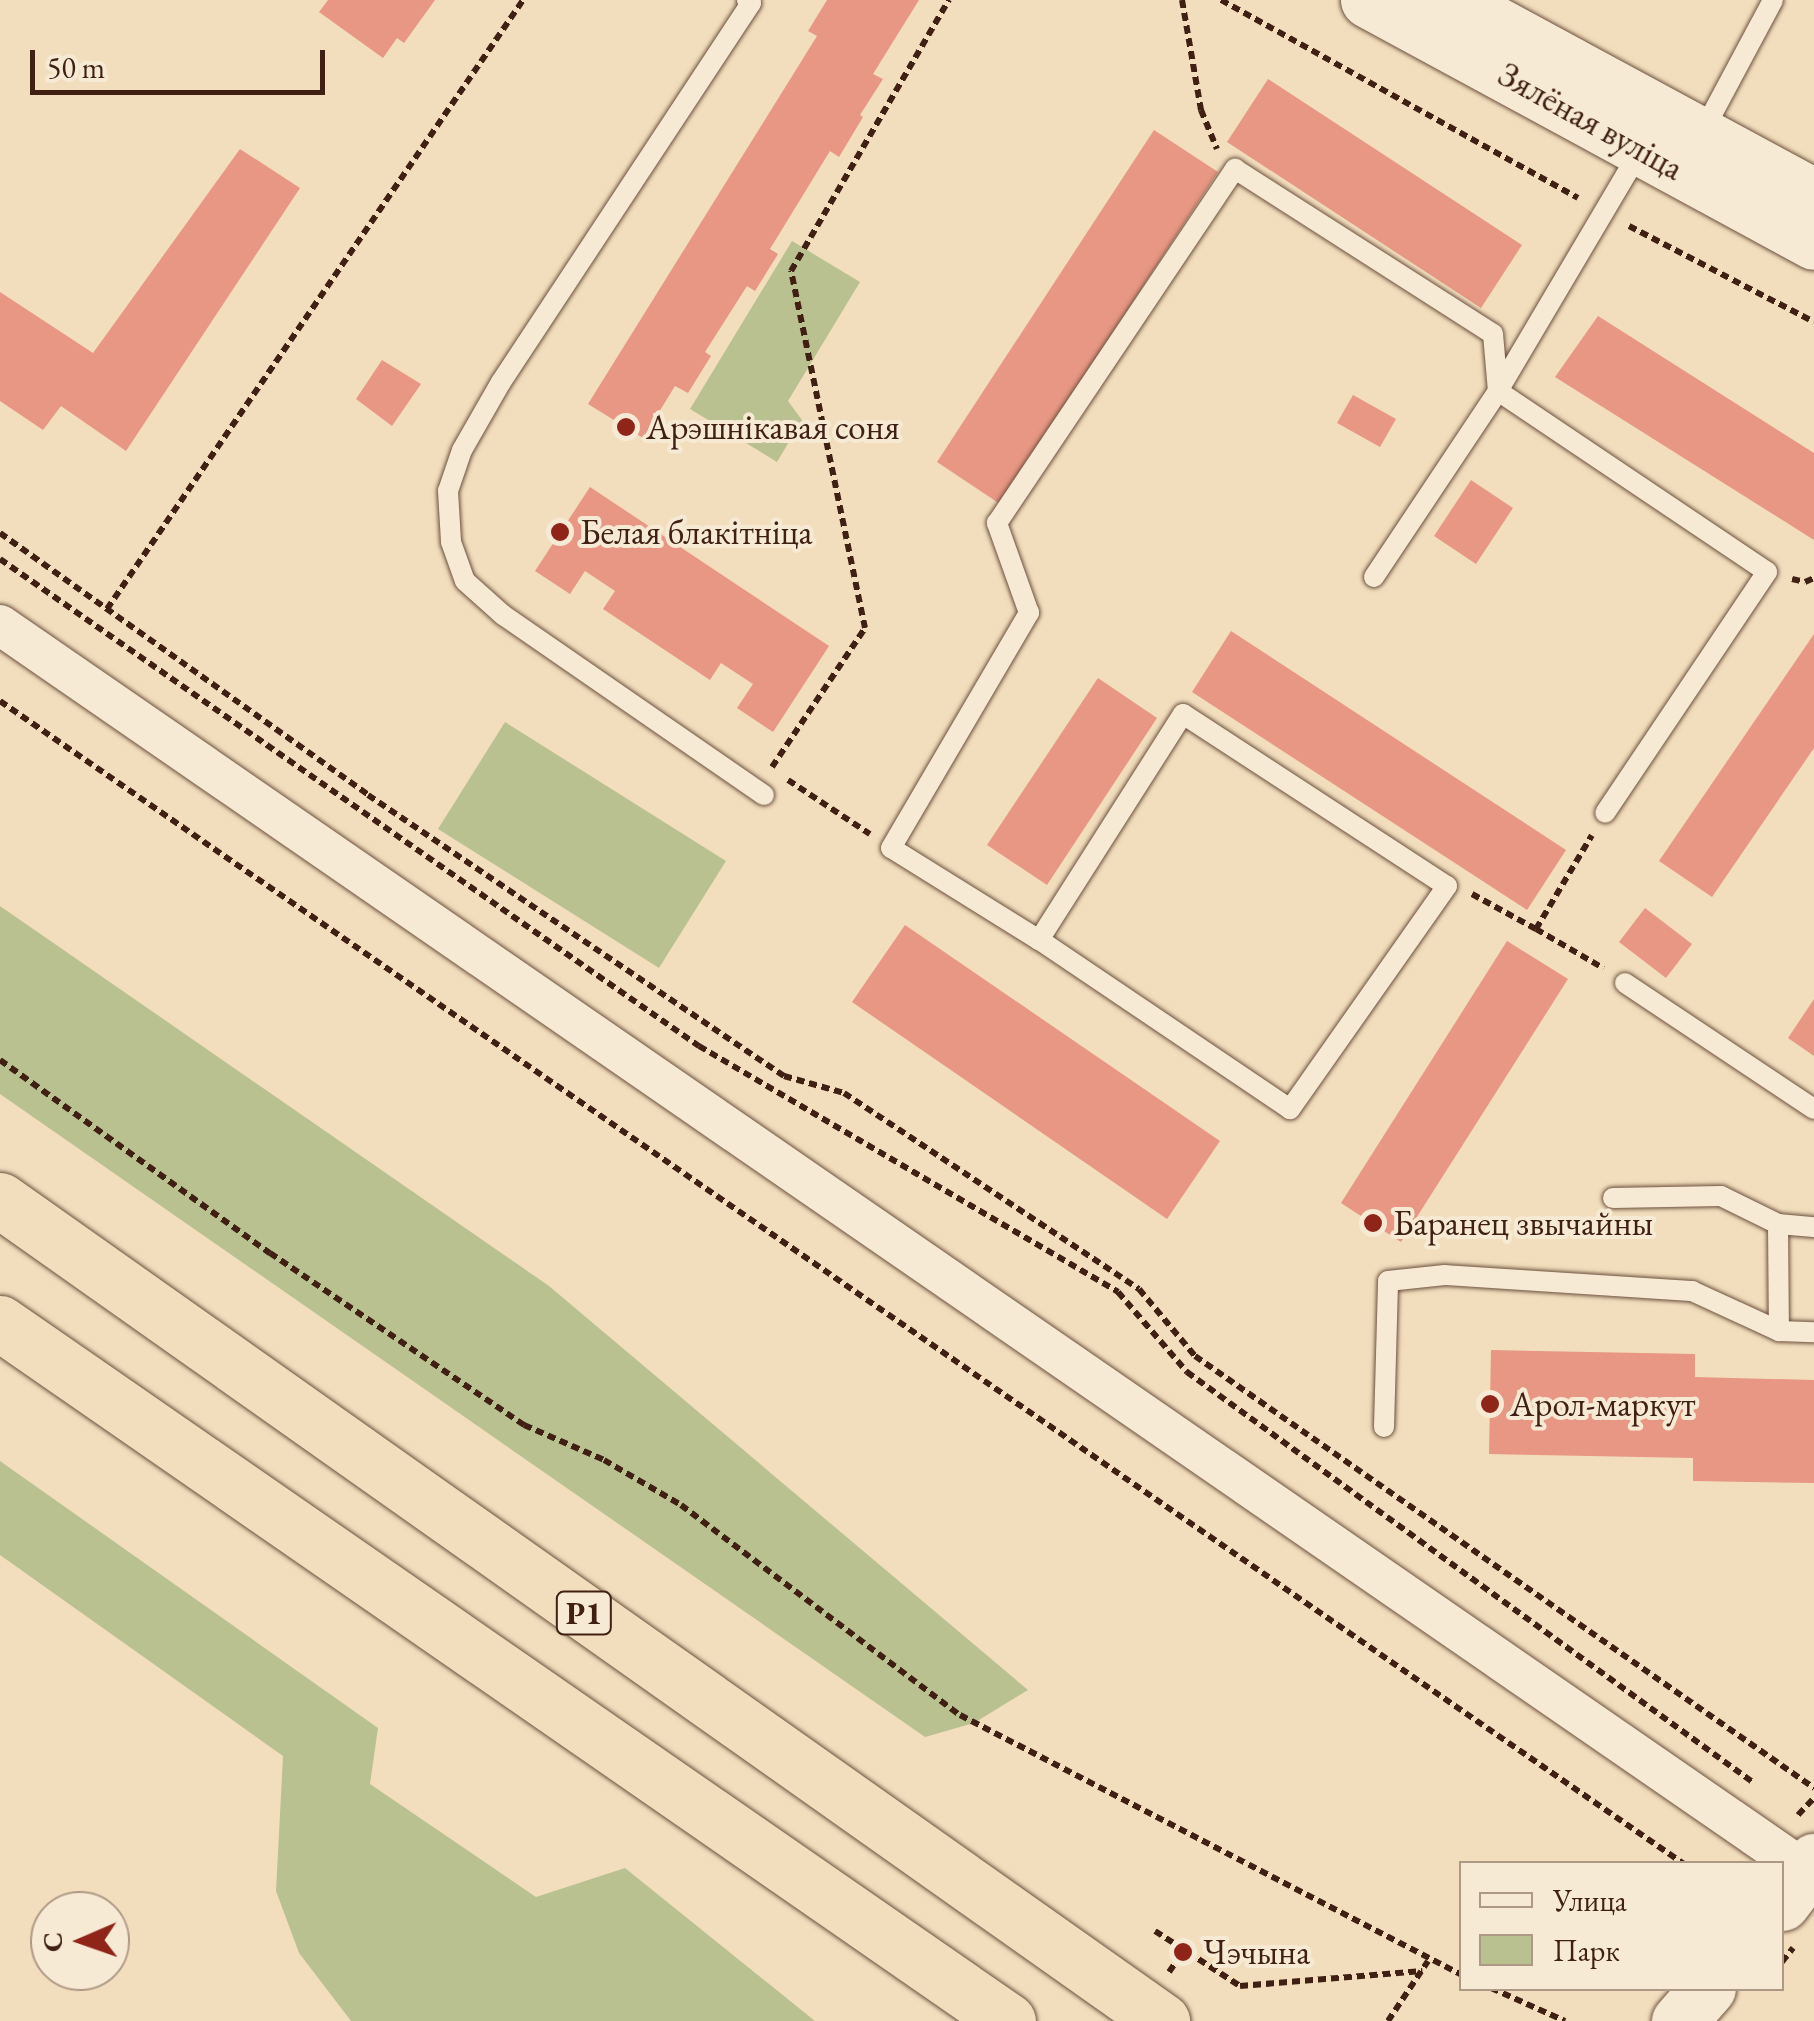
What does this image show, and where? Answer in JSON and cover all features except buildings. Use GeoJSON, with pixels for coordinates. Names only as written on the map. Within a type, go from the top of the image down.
{"type":"FeatureCollection","features":[{"type":"Feature","properties":{"kind":"highway","name":"Р1"},"geometry":{"type":"LineString","coordinates":[[0,1200],[1162,2021]]}},
{"type":"Feature","properties":{"kind":"highway"},"geometry":{"type":"LineString","coordinates":[[0,1324],[955,2001],[1008,2021]]}},
{"type":"Feature","properties":{"kind":"main road","name":"Зялёная вуліца"},"geometry":{"type":"LineString","coordinates":[[1368,0],[1814,242]]}},
{"type":"Feature","properties":{"kind":"main road","name":"Зялёная вуліца"},"geometry":{"type":"LineString","coordinates":[[1451,0],[1814,196]]}},
{"type":"Feature","properties":{"kind":"main road"},"geometry":{"type":"LineString","coordinates":[[1679,2021],[1705,1991]]}},
{"type":"Feature","properties":{"kind":"street"},"geometry":{"type":"LineString","coordinates":[[0,624],[1805,1859]]}},
{"type":"Feature","properties":{"kind":"lane"},"geometry":{"type":"LineString","coordinates":[[747,0],[751,3],[725,44],[501,382],[462,450],[448,491],[450,542],[465,581],[503,615],[764,795]]}},
{"type":"Feature","properties":{"kind":"lane"},"geometry":{"type":"LineString","coordinates":[[1701,137],[1773,0]]}},
{"type":"Feature","properties":{"kind":"lane"},"geometry":{"type":"LineString","coordinates":[[1374,577],[1498,390],[1643,147]]}},
{"type":"Feature","properties":{"kind":"lane"},"geometry":{"type":"LineString","coordinates":[[1038,940],[1183,714],[1446,886],[1290,1109],[1038,940],[892,848],[1028,614],[997,522],[1235,168],[1494,334],[1498,390]]}},
{"type":"Feature","properties":{"kind":"lane"},"geometry":{"type":"LineString","coordinates":[[1498,390],[1767,572],[1605,813]]}},
{"type":"Feature","properties":{"kind":"lane"},"geometry":{"type":"LineString","coordinates":[[1625,982],[1814,1109]]}},
{"type":"Feature","properties":{"kind":"lane"},"geometry":{"type":"LineString","coordinates":[[1613,1198],[1720,1196],[1778,1224],[1814,1227]]}},
{"type":"Feature","properties":{"kind":"lane"},"geometry":{"type":"LineString","coordinates":[[1778,1224],[1779,1332]]}},
{"type":"Feature","properties":{"kind":"lane"},"geometry":{"type":"LineString","coordinates":[[1384,1428],[1388,1282],[1445,1275],[1692,1291],[1779,1332],[1814,1332]]}},
{"type":"Feature","properties":{"kind":"path"},"geometry":{"type":"LineString","coordinates":[[107,610],[522,0]]}},
{"type":"Feature","properties":{"kind":"path"},"geometry":{"type":"LineString","coordinates":[[892,848],[771,768],[865,628],[791,270],[949,0]]}},
{"type":"Feature","properties":{"kind":"path"},"geometry":{"type":"LineString","coordinates":[[1182,0],[1212,144],[1235,168]]}},
{"type":"Feature","properties":{"kind":"path"},"geometry":{"type":"LineString","coordinates":[[1222,0],[1604,213],[1814,322]]}},
{"type":"Feature","properties":{"kind":"path"},"geometry":{"type":"LineString","coordinates":[[0,534],[368,795],[784,1076],[844,1093],[1139,1289],[1194,1356],[1814,1788]]}},
{"type":"Feature","properties":{"kind":"path"},"geometry":{"type":"LineString","coordinates":[[0,559],[699,1046],[1118,1292],[1187,1372],[1766,1791]]}},
{"type":"Feature","properties":{"kind":"path"},"geometry":{"type":"LineString","coordinates":[[1805,582],[1814,578]]}},
{"type":"Feature","properties":{"kind":"path"},"geometry":{"type":"LineString","coordinates":[[0,701],[1680,1861]]}},
{"type":"Feature","properties":{"kind":"path"},"geometry":{"type":"LineString","coordinates":[[1536,929],[1605,813]]}},
{"type":"Feature","properties":{"kind":"path"},"geometry":{"type":"LineString","coordinates":[[1446,886],[1489,900],[1625,982]]}},
{"type":"Feature","properties":{"kind":"path"},"geometry":{"type":"LineString","coordinates":[[0,1060],[270,1253],[524,1425],[604,1460],[680,1505],[960,1716],[1459,1974]]}},
{"type":"Feature","properties":{"kind":"path"},"geometry":{"type":"LineString","coordinates":[[1805,1859],[1814,1798]]}},
{"type":"Feature","properties":{"kind":"path"},"geometry":{"type":"LineString","coordinates":[[1782,1803],[1805,1859]]}},
{"type":"Feature","properties":{"kind":"path"},"geometry":{"type":"LineString","coordinates":[[1155,1931],[1240,1986],[1422,1971]]}},
{"type":"Feature","properties":{"kind":"path"},"geometry":{"type":"LineString","coordinates":[[1388,2021],[1428,1960]]}},
{"type":"Feature","properties":{"kind":"path"},"geometry":{"type":"LineString","coordinates":[[1499,1991],[1565,2021]]}},
{"type":"Feature","properties":{"kind":"green space"},"geometry":{"type":"Polygon","coordinates":[[[792,241],[860,282],[788,401],[802,420],[777,462],[690,409],[792,241]]]}},
{"type":"Feature","properties":{"kind":"green space"},"geometry":{"type":"Polygon","coordinates":[[[505,722],[726,861],[659,968],[438,829],[505,722]]]}},
{"type":"Feature","properties":{"kind":"green space"},"geometry":{"type":"Polygon","coordinates":[[[0,906],[549,1286],[1028,1690],[974,1723],[925,1737],[0,1094],[0,906]]]}},
{"type":"Feature","properties":{"kind":"green space"},"geometry":{"type":"Polygon","coordinates":[[[0,1461],[378,1728],[370,1784],[536,1897],[625,1868],[815,2021],[351,2021],[299,1953],[276,1891],[283,1756],[0,1555],[0,1461]]]}},
{"type":"Feature","properties":{"kind":"place","name":"Арэшнікавая соня"},"geometry":{"type":"Point","coordinates":[626,427]}},
{"type":"Feature","properties":{"kind":"place","name":"Белая блакітніца"},"geometry":{"type":"Point","coordinates":[560,532]}},
{"type":"Feature","properties":{"kind":"place","name":"Баранец звычайны"},"geometry":{"type":"Point","coordinates":[1373,1223]}},
{"type":"Feature","properties":{"kind":"place","name":"Арол-маркут"},"geometry":{"type":"Point","coordinates":[1490,1404]}},
{"type":"Feature","properties":{"kind":"place","name":"Чэчына"},"geometry":{"type":"Point","coordinates":[1183,1952]}}]}
